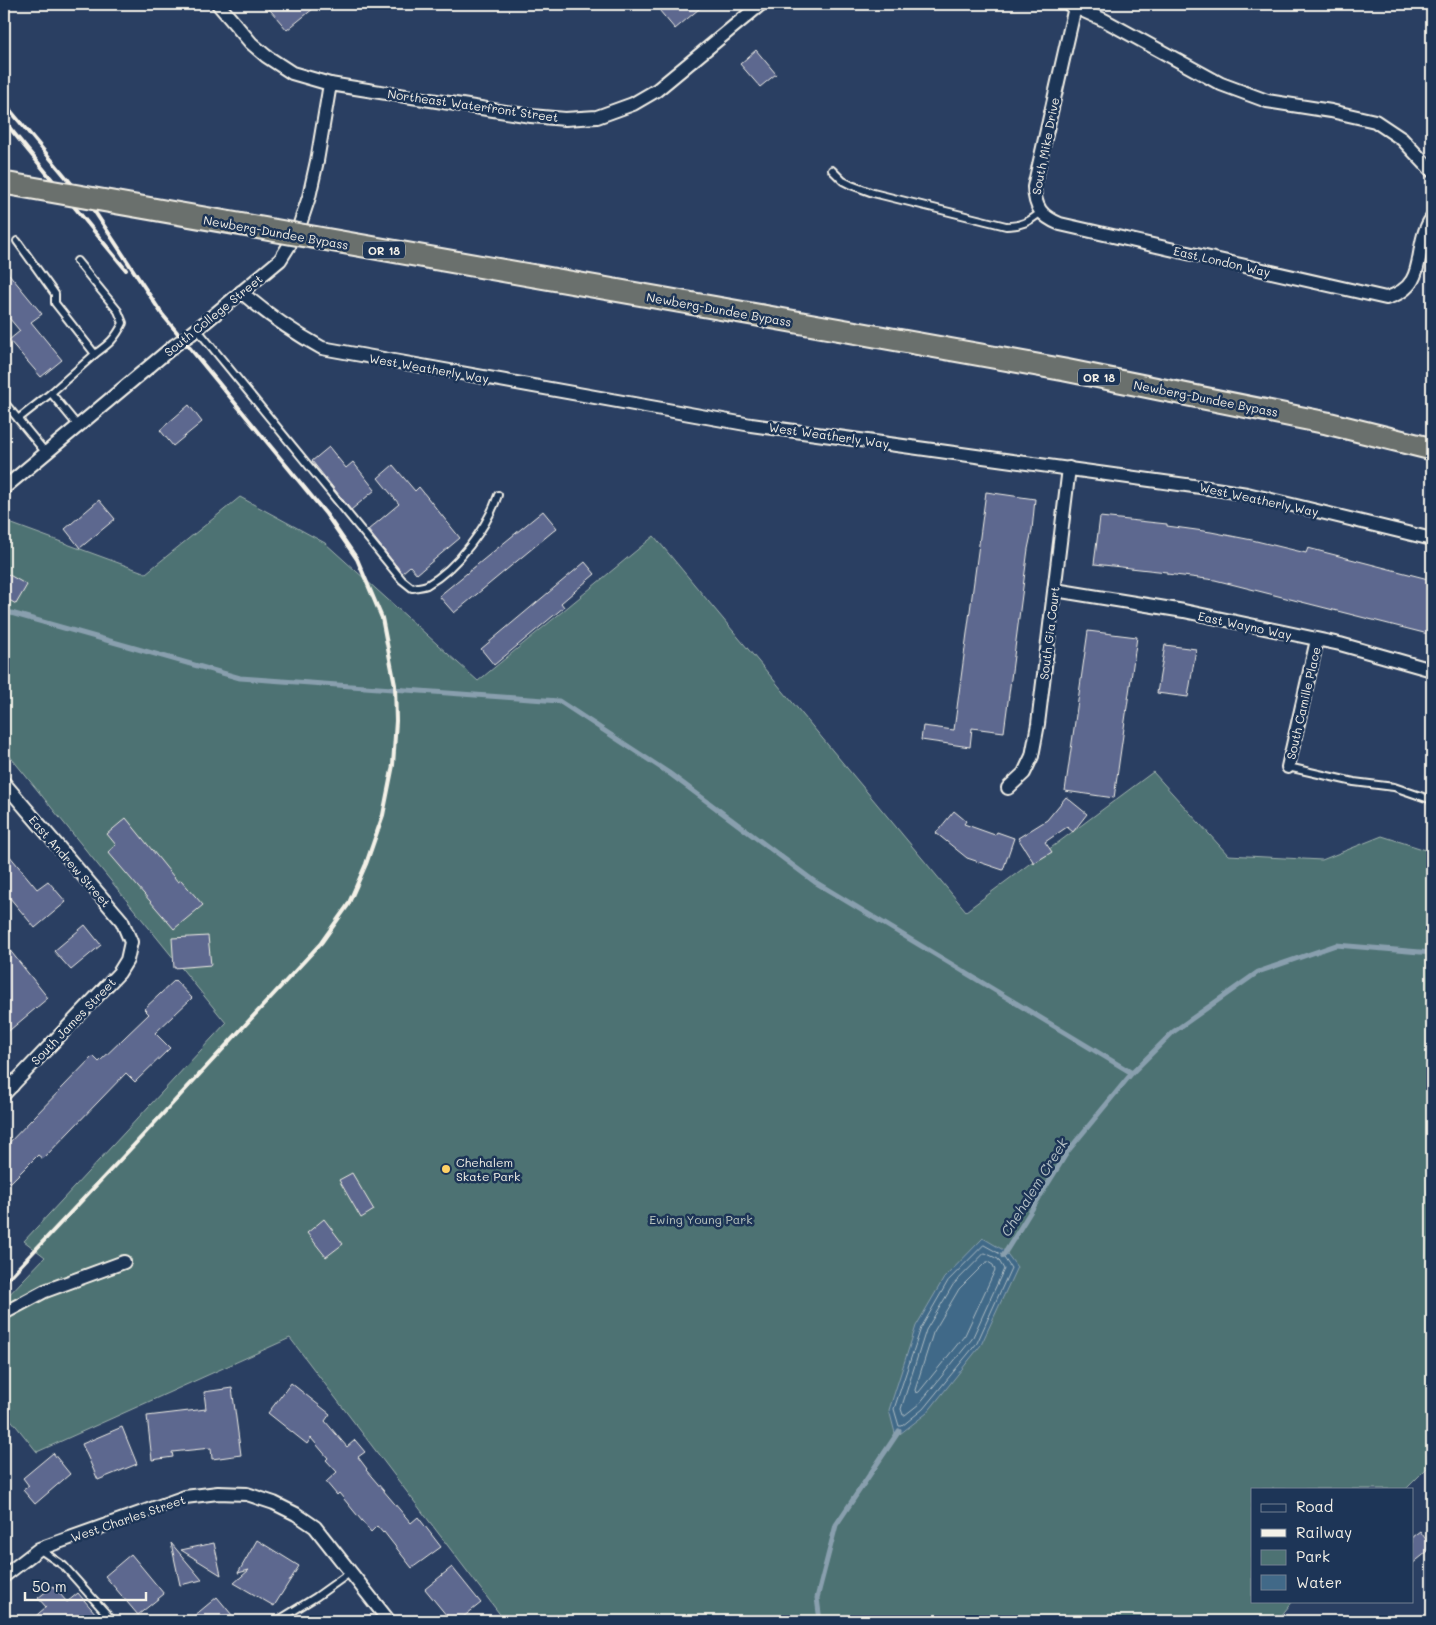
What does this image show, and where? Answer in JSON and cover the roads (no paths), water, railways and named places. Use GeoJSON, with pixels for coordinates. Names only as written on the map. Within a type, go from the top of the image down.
{"type":"FeatureCollection","features":[{"type":"Feature","properties":{"kind":"highway","name":"Newberg-Dundee Bypass"},"geometry":{"type":"LineString","coordinates":[[4,183],[1074,372],[1327,422],[1432,449]]}},
{"type":"Feature","properties":{"kind":"street","name":"Northeast Waterfront Street"},"geometry":{"type":"LineString","coordinates":[[218,4],[251,43],[266,56],[292,73],[330,84],[532,116],[565,119],[597,117],[632,104],[657,90],[761,4]]}},
{"type":"Feature","properties":{"kind":"street"},"geometry":{"type":"LineString","coordinates":[[1071,5],[1104,20],[1220,84],[1267,101],[1331,111],[1375,121],[1402,139],[1432,172]]}},
{"type":"Feature","properties":{"kind":"street","name":"South Mike Drive"},"geometry":{"type":"LineString","coordinates":[[1041,212],[1035,200],[1034,187],[1071,5]]}},
{"type":"Feature","properties":{"kind":"street","name":"South College Street"},"geometry":{"type":"LineString","coordinates":[[4,488],[280,260],[297,232],[309,197],[330,84]]}},
{"type":"Feature","properties":{"kind":"street","name":"East London Way"},"geometry":{"type":"LineString","coordinates":[[1041,212],[1049,219],[1060,224],[1386,298],[1405,290],[1415,276],[1426,228],[1432,218]]}},
{"type":"Feature","properties":{"kind":"street","name":"West Weatherly Way"},"geometry":{"type":"LineString","coordinates":[[241,292],[290,330],[322,348],[751,425],[1247,494],[1432,539]]}},
{"type":"Feature","properties":{"kind":"street","name":"South Gia Court"},"geometry":{"type":"LineString","coordinates":[[1008,788],[1024,773],[1032,756],[1038,724],[1069,468]]}},
{"type":"Feature","properties":{"kind":"street","name":"East Wayno Way"},"geometry":{"type":"LineString","coordinates":[[1055,590],[1184,612],[1340,644],[1432,670]]}},
{"type":"Feature","properties":{"kind":"street","name":"South Camille Place"},"geometry":{"type":"LineString","coordinates":[[1288,767],[1317,640]]}},
{"type":"Feature","properties":{"kind":"street","name":"East Andrew Street"},"geometry":{"type":"LineString","coordinates":[[4,783],[122,922],[131,942]]}},
{"type":"Feature","properties":{"kind":"street","name":"South James Street"},"geometry":{"type":"LineString","coordinates":[[6,1085],[119,973],[127,960],[131,942]]}},
{"type":"Feature","properties":{"kind":"street"},"geometry":{"type":"LineString","coordinates":[[4,1313],[46,1291],[124,1262]]}},
{"type":"Feature","properties":{"kind":"street","name":"West Charles Street"},"geometry":{"type":"LineString","coordinates":[[4,1576],[39,1549],[185,1497],[218,1493],[247,1494],[274,1503],[296,1514],[315,1527],[389,1621]]}},
{"type":"Feature","properties":{"kind":"lane","name":"South Mike Drive"},"geometry":{"type":"LineString","coordinates":[[832,170],[851,185],[873,193],[1006,226],[1026,224],[1041,212]]}},
{"type":"Feature","properties":{"kind":"lane"},"geometry":{"type":"LineString","coordinates":[[16,240],[54,294],[55,303],[95,354]]}},
{"type":"Feature","properties":{"kind":"lane"},"geometry":{"type":"LineString","coordinates":[[18,419],[116,337],[123,323],[118,311],[77,261]]}},
{"type":"Feature","properties":{"kind":"lane"},"geometry":{"type":"LineString","coordinates":[[197,329],[402,580],[412,588],[425,586],[449,569],[473,541],[494,509],[498,496]]}},
{"type":"Feature","properties":{"kind":"lane"},"geometry":{"type":"LineString","coordinates":[[51,393],[78,426]]}},
{"type":"Feature","properties":{"kind":"lane"},"geometry":{"type":"LineString","coordinates":[[4,402],[46,453]]}},
{"type":"Feature","properties":{"kind":"lane"},"geometry":{"type":"LineString","coordinates":[[1288,767],[1354,782],[1394,787],[1432,800]]}},
{"type":"Feature","properties":{"kind":"lane"},"geometry":{"type":"LineString","coordinates":[[39,1549],[64,1566],[113,1621]]}},
{"type":"Feature","properties":{"kind":"lane"},"geometry":{"type":"LineString","coordinates":[[277,1621],[316,1597],[350,1572]]}},
{"type":"Feature","properties":{"kind":"water"},"geometry":{"type":"Polygon","coordinates":[[[983,1238],[1005,1251],[1017,1267],[981,1345],[927,1413],[896,1437],[889,1410],[916,1326],[944,1278],[983,1238]]]}},
{"type":"Feature","properties":{"kind":"waterway"},"geometry":{"type":"LineString","coordinates":[[4,611],[240,678],[559,701],[669,773],[815,882],[1132,1073]]}},
{"type":"Feature","properties":{"kind":"waterway","name":"Chehalem Creek"},"geometry":{"type":"LineString","coordinates":[[1003,1256],[1068,1151],[1132,1073],[1173,1032],[1258,972],[1336,945],[1432,953]]}},
{"type":"Feature","properties":{"kind":"waterway","name":"Chehalem Creek"},"geometry":{"type":"LineString","coordinates":[[820,1621],[817,1598],[836,1525],[899,1431]]}},
{"type":"Feature","properties":{"kind":"railway"},"geometry":{"type":"LineString","coordinates":[[4,103],[95,212],[162,314],[326,514],[357,559],[382,618],[395,685],[396,721],[393,765],[383,815],[366,864],[348,905],[321,943],[4,1283]]}},
{"type":"Feature","properties":{"kind":"railway"},"geometry":{"type":"LineString","coordinates":[[4,121],[126,270]]}},
{"type":"Feature","properties":{"kind":"place","name":"Chehalem Skate Park"},"geometry":{"type":"Point","coordinates":[446,1169]}},
{"type":"Feature","properties":{"kind":"park label","name":"Ewing Young Park"},"geometry":{"type":"Point","coordinates":[701,1219]}}]}
